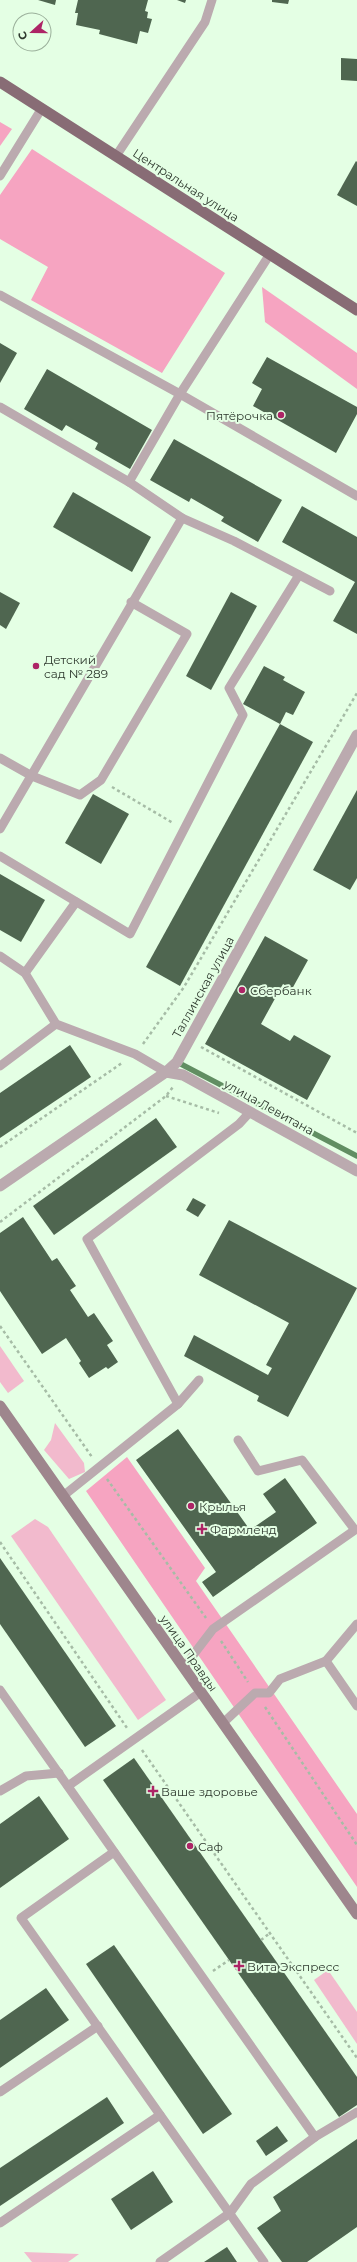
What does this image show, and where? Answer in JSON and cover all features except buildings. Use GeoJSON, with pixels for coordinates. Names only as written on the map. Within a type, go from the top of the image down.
{"type":"FeatureCollection","features":[{"type":"Feature","properties":{"kind":"main road","name":"Центральная улица"},"geometry":{"type":"LineString","coordinates":[[0,82],[357,310]]}},
{"type":"Feature","properties":{"kind":"main road","name":"улица Правды"},"geometry":{"type":"LineString","coordinates":[[0,1406],[357,1914]]}},
{"type":"Feature","properties":{"kind":"street","name":"Таллинская улица"},"geometry":{"type":"LineString","coordinates":[[0,1186],[166,1072],[177,1062],[357,735]]}},
{"type":"Feature","properties":{"kind":"street","name":"улица Левитана"},"geometry":{"type":"LineString","coordinates":[[166,1072],[183,1074],[357,1171]]}},
{"type":"Feature","properties":{"kind":"lane"},"geometry":{"type":"LineString","coordinates":[[116,156],[204,22],[212,0]]}},
{"type":"Feature","properties":{"kind":"lane"},"geometry":{"type":"LineString","coordinates":[[0,176],[42,108]]}},
{"type":"Feature","properties":{"kind":"lane"},"geometry":{"type":"LineString","coordinates":[[129,482],[180,394],[270,254]]}},
{"type":"Feature","properties":{"kind":"lane"},"geometry":{"type":"LineString","coordinates":[[0,295],[180,394],[357,496]]}},
{"type":"Feature","properties":{"kind":"lane"},"geometry":{"type":"LineString","coordinates":[[0,407],[129,482],[182,518],[234,541],[330,591]]}},
{"type":"Feature","properties":{"kind":"lane"},"geometry":{"type":"LineString","coordinates":[[0,829],[32,776],[131,602],[182,518]]}},
{"type":"Feature","properties":{"kind":"lane"},"geometry":{"type":"LineString","coordinates":[[0,856],[130,934],[243,715],[229,688],[299,575]]}},
{"type":"Feature","properties":{"kind":"lane"},"geometry":{"type":"LineString","coordinates":[[0,758],[32,776],[80,795],[101,780],[187,634],[131,602]]}},
{"type":"Feature","properties":{"kind":"lane"},"geometry":{"type":"LineString","coordinates":[[25,973],[76,902]]}},
{"type":"Feature","properties":{"kind":"lane"},"geometry":{"type":"LineString","coordinates":[[0,956],[25,973],[56,1024],[135,1054],[166,1072]]}},
{"type":"Feature","properties":{"kind":"lane"},"geometry":{"type":"LineString","coordinates":[[0,1066],[56,1024]]}},
{"type":"Feature","properties":{"kind":"lane"},"geometry":{"type":"LineString","coordinates":[[178,1404],[87,1239],[239,1124],[250,1112]]}},
{"type":"Feature","properties":{"kind":"lane"},"geometry":{"type":"LineString","coordinates":[[63,1496],[178,1404],[199,1380]]}},
{"type":"Feature","properties":{"kind":"lane"},"geometry":{"type":"LineString","coordinates":[[184,1667],[214,1629],[355,1530],[302,1460],[258,1471],[238,1440]]}},
{"type":"Feature","properties":{"kind":"lane"},"geometry":{"type":"LineString","coordinates":[[223,1723],[255,1693],[269,1693],[280,1679],[326,1661],[357,1624]]}},
{"type":"Feature","properties":{"kind":"lane"},"geometry":{"type":"LineString","coordinates":[[326,1661],[357,1706]]}},
{"type":"Feature","properties":{"kind":"lane"},"geometry":{"type":"LineString","coordinates":[[0,1690],[315,2137]]}},
{"type":"Feature","properties":{"kind":"lane"},"geometry":{"type":"LineString","coordinates":[[68,1786],[201,1692]]}},
{"type":"Feature","properties":{"kind":"lane"},"geometry":{"type":"LineString","coordinates":[[0,1791],[26,1776],[59,1773]]}},
{"type":"Feature","properties":{"kind":"lane"},"geometry":{"type":"LineString","coordinates":[[114,1852],[21,1918],[264,2262]]}},
{"type":"Feature","properties":{"kind":"lane"},"geometry":{"type":"LineString","coordinates":[[0,2092],[98,2026]]}},
{"type":"Feature","properties":{"kind":"lane"},"geometry":{"type":"LineString","coordinates":[[160,2262],[230,2213],[251,2184],[315,2137],[357,2112]]}},
{"type":"Feature","properties":{"kind":"lane"},"geometry":{"type":"LineString","coordinates":[[0,2222],[160,2115]]}},
{"type":"Feature","properties":{"kind":"path"},"geometry":{"type":"LineString","coordinates":[[0,1147],[135,1054],[184,987],[357,693]]}},
{"type":"Feature","properties":{"kind":"path"},"geometry":{"type":"LineString","coordinates":[[101,780],[184,829]]}},
{"type":"Feature","properties":{"kind":"path"},"geometry":{"type":"LineString","coordinates":[[201,1046],[357,1133]]}},
{"type":"Feature","properties":{"kind":"path"},"geometry":{"type":"LineString","coordinates":[[0,1222],[166,1096],[227,1116],[239,1124]]}},
{"type":"Feature","properties":{"kind":"path"},"geometry":{"type":"LineString","coordinates":[[0,1326],[214,1629],[357,1845]]}},
{"type":"Feature","properties":{"kind":"path"},"geometry":{"type":"LineString","coordinates":[[0,1542],[357,2058]]}},
{"type":"Feature","properties":{"kind":"path"},"geometry":{"type":"LineString","coordinates":[[261,1940],[270,1933]]}},
{"type":"Feature","properties":{"kind":"path"},"geometry":{"type":"LineString","coordinates":[[203,1978],[229,1960]]}},
{"type":"Feature","properties":{"kind":"shaded area"},"geometry":{"type":"Polygon","coordinates":[[[0,122],[12,129],[0,146],[0,122]]]}},
{"type":"Feature","properties":{"kind":"shaded area"},"geometry":{"type":"Polygon","coordinates":[[[32,149],[225,273],[162,373],[31,300],[48,267],[0,239],[0,195],[32,149]]]}},
{"type":"Feature","properties":{"kind":"shaded area"},"geometry":{"type":"Polygon","coordinates":[[[262,287],[357,353],[357,389],[265,322],[262,287]]]}},
{"type":"Feature","properties":{"kind":"shaded area"},"geometry":{"type":"Polygon","coordinates":[[[0,1346],[24,1381],[8,1393],[0,1382],[0,1346]]]}},
{"type":"Feature","properties":{"kind":"shaded area"},"geometry":{"type":"Polygon","coordinates":[[[55,1423],[84,1463],[85,1472],[69,1479],[44,1450],[51,1440],[55,1423]]]}},
{"type":"Feature","properties":{"kind":"shaded area"},"geometry":{"type":"Polygon","coordinates":[[[127,1457],[205,1568],[196,1581],[357,1814],[357,1887],[86,1491],[127,1457]]]}},
{"type":"Feature","properties":{"kind":"shaded area"},"geometry":{"type":"Polygon","coordinates":[[[35,1519],[48,1527],[166,1700],[138,1720],[11,1536],[35,1519]]]}},
{"type":"Feature","properties":{"kind":"shaded area"},"geometry":{"type":"Polygon","coordinates":[[[328,1970],[357,2012],[357,2044],[314,1980],[328,1970]]]}},
{"type":"Feature","properties":{"kind":"shaded area"},"geometry":{"type":"Polygon","coordinates":[[[24,2252],[79,2254],[68,2262],[32,2262],[24,2252]]]}},
{"type":"Feature","properties":{"kind":"waterway"},"geometry":{"type":"LineString","coordinates":[[177,1062],[357,1156]]}},
{"type":"Feature","properties":{"kind":"place","name":"Пятёрочка"},"geometry":{"type":"Point","coordinates":[281,415]}},
{"type":"Feature","properties":{"kind":"place","name":"Детский сад № 289"},"geometry":{"type":"Point","coordinates":[36,666]}},
{"type":"Feature","properties":{"kind":"place","name":"Сбербанк"},"geometry":{"type":"Point","coordinates":[242,990]}},
{"type":"Feature","properties":{"kind":"place","name":"Крылья"},"geometry":{"type":"Point","coordinates":[191,1506]}},
{"type":"Feature","properties":{"kind":"place","name":"Фармленд"},"geometry":{"type":"Point","coordinates":[202,1529]}},
{"type":"Feature","properties":{"kind":"place","name":"Ваше здоровье"},"geometry":{"type":"Point","coordinates":[153,1791]}},
{"type":"Feature","properties":{"kind":"place","name":"Саф"},"geometry":{"type":"Point","coordinates":[190,1846]}},
{"type":"Feature","properties":{"kind":"place","name":"Вита Экспресс"},"geometry":{"type":"Point","coordinates":[239,1966]}}]}
